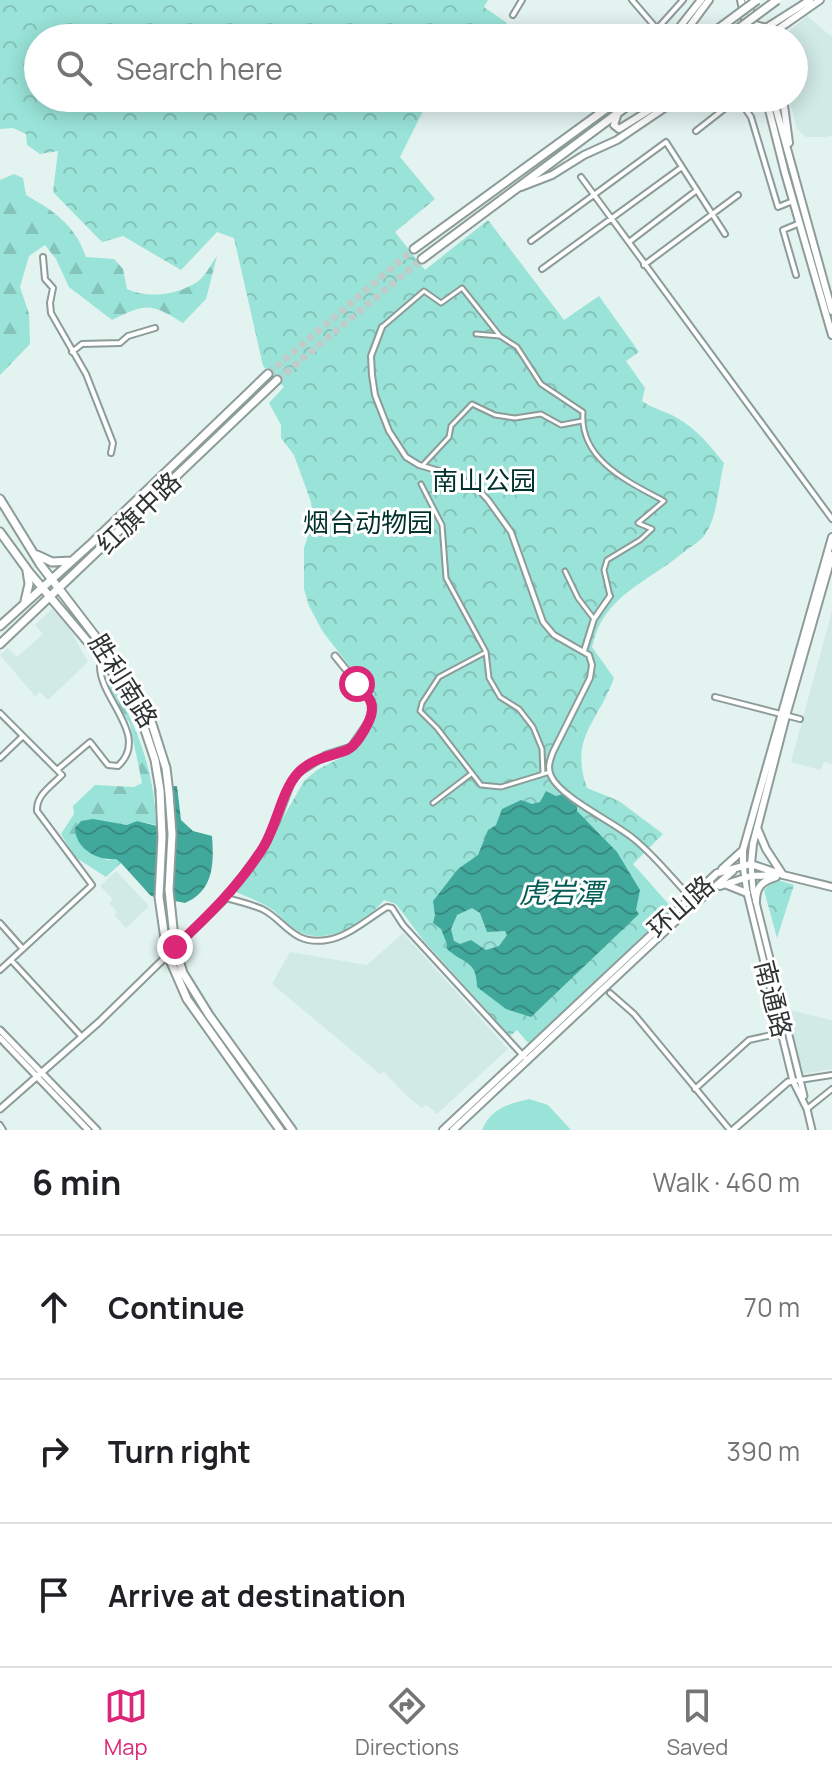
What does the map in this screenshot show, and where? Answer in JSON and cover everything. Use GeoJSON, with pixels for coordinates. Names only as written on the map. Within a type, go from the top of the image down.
{"type":"FeatureCollection","features":[{"type":"Feature","properties":{"kind":"main road"},"geometry":{"type":"LineString","coordinates":[[682,24],[701,0]]}},
{"type":"Feature","properties":{"kind":"main road"},"geometry":{"type":"LineString","coordinates":[[691,24],[709,0]]}},
{"type":"Feature","properties":{"kind":"main road"},"geometry":{"type":"LineString","coordinates":[[748,0],[751,24]]}},
{"type":"Feature","properties":{"kind":"main road"},"geometry":{"type":"LineString","coordinates":[[747,24],[748,0]]}},
{"type":"Feature","properties":{"kind":"main road"},"geometry":{"type":"LineString","coordinates":[[721,24],[748,0]]}},
{"type":"Feature","properties":{"kind":"main road"},"geometry":{"type":"LineString","coordinates":[[745,24],[777,0]]}},
{"type":"Feature","properties":{"kind":"main road"},"geometry":{"type":"LineString","coordinates":[[772,24],[810,0]]}},
{"type":"Feature","properties":{"kind":"main road"},"geometry":{"type":"LineString","coordinates":[[786,24],[820,0]]}},
{"type":"Feature","properties":{"kind":"main road"},"geometry":{"type":"LineString","coordinates":[[750,19],[755,24]]}},
{"type":"Feature","properties":{"kind":"main road"},"geometry":{"type":"LineString","coordinates":[[414,249],[602,112]]}},
{"type":"Feature","properties":{"kind":"main road"},"geometry":{"type":"LineString","coordinates":[[422,259],[619,112]]}},
{"type":"Feature","properties":{"kind":"main road"},"geometry":{"type":"LineString","coordinates":[[622,112],[613,124],[616,128],[624,127],[647,112]]}},
{"type":"Feature","properties":{"kind":"main road"},"geometry":{"type":"LineString","coordinates":[[514,190],[552,175],[584,155],[617,140],[658,112]]}},
{"type":"Feature","properties":{"kind":"main road"},"geometry":{"type":"LineString","coordinates":[[771,112],[832,335]]}},
{"type":"Feature","properties":{"kind":"main road"},"geometry":{"type":"LineString","coordinates":[[773,112],[789,151],[832,311]]}},
{"type":"Feature","properties":{"kind":"main road"},"geometry":{"type":"LineString","coordinates":[[786,112],[789,151]]}},
{"type":"Feature","properties":{"kind":"main road","name":"红旗中路"},"geometry":{"type":"LineString","coordinates":[[0,626],[73,561],[268,374]]}},
{"type":"Feature","properties":{"kind":"main road","name":"红旗中路"},"geometry":{"type":"LineString","coordinates":[[0,644],[277,380]]}},
{"type":"Feature","properties":{"kind":"main road","name":"胜利南路"},"geometry":{"type":"LineString","coordinates":[[0,499],[51,580],[101,641],[138,696],[157,735],[169,793],[172,834],[169,890],[175,943],[183,973],[196,997],[292,1130]]}},
{"type":"Feature","properties":{"kind":"main road","name":"胜利南路"},"geometry":{"type":"LineString","coordinates":[[0,532],[104,661],[143,724],[155,760],[160,790],[162,837],[159,897],[167,953]]}},
{"type":"Feature","properties":{"kind":"main road"},"geometry":{"type":"LineString","coordinates":[[751,864],[783,716],[832,537]]}},
{"type":"Feature","properties":{"kind":"main road"},"geometry":{"type":"LineString","coordinates":[[33,551],[52,562],[73,561]]}},
{"type":"Feature","properties":{"kind":"main road"},"geometry":{"type":"LineString","coordinates":[[832,555],[743,850],[743,865],[751,864],[832,887]]}},
{"type":"Feature","properties":{"kind":"main road"},"geometry":{"type":"LineString","coordinates":[[24,565],[29,584],[25,602]]}},
{"type":"Feature","properties":{"kind":"main road"},"geometry":{"type":"LineString","coordinates":[[757,827],[766,849],[783,875]]}},
{"type":"Feature","properties":{"kind":"main road"},"geometry":{"type":"LineString","coordinates":[[717,873],[743,850]]}},
{"type":"Feature","properties":{"kind":"main road","name":"环山路"},"geometry":{"type":"LineString","coordinates":[[453,1130],[690,897],[717,873],[743,865]]}},
{"type":"Feature","properties":{"kind":"main road","name":"环山路"},"geometry":{"type":"LineString","coordinates":[[443,1130],[712,888],[743,865]]}},
{"type":"Feature","properties":{"kind":"main road"},"geometry":{"type":"LineString","coordinates":[[756,901],[756,891],[763,882],[783,875]]}},
{"type":"Feature","properties":{"kind":"main road","name":"环山路"},"geometry":{"type":"LineString","coordinates":[[712,888],[748,876],[783,875]]}},
{"type":"Feature","properties":{"kind":"main road"},"geometry":{"type":"LineString","coordinates":[[720,886],[737,887],[747,893]]}},
{"type":"Feature","properties":{"kind":"main road"},"geometry":{"type":"LineString","coordinates":[[167,953],[191,1006],[280,1130]]}},
{"type":"Feature","properties":{"kind":"street"},"geometry":{"type":"LineString","coordinates":[[513,15],[522,0]]}},
{"type":"Feature","properties":{"kind":"street"},"geometry":{"type":"LineString","coordinates":[[632,0],[653,24]]}},
{"type":"Feature","properties":{"kind":"street"},"geometry":{"type":"LineString","coordinates":[[661,24],[683,0]]}},
{"type":"Feature","properties":{"kind":"street"},"geometry":{"type":"LineString","coordinates":[[696,131],[720,112]]}},
{"type":"Feature","properties":{"kind":"street"},"geometry":{"type":"LineString","coordinates":[[748,112],[778,207],[794,201]]}},
{"type":"Feature","properties":{"kind":"street"},"geometry":{"type":"LineString","coordinates":[[531,241],[666,142],[725,234]]}},
{"type":"Feature","properties":{"kind":"street"},"geometry":{"type":"LineString","coordinates":[[542,269],[682,167]]}},
{"type":"Feature","properties":{"kind":"street"},"geometry":{"type":"LineString","coordinates":[[581,177],[832,519]]}},
{"type":"Feature","properties":{"kind":"street"},"geometry":{"type":"LineString","coordinates":[[628,243],[697,190]]}},
{"type":"Feature","properties":{"kind":"street"},"geometry":{"type":"LineString","coordinates":[[644,265],[738,195]]}},
{"type":"Feature","properties":{"kind":"street"},"geometry":{"type":"LineString","coordinates":[[796,275],[783,230],[800,220]]}},
{"type":"Feature","properties":{"kind":"street"},"geometry":{"type":"LineString","coordinates":[[43,257],[45,279],[53,288],[51,313],[86,374],[113,443],[111,453]]}},
{"type":"Feature","properties":{"kind":"street"},"geometry":{"type":"LineString","coordinates":[[546,773],[553,752],[590,678],[592,665],[589,655],[554,635],[543,622],[511,532],[488,500],[477,488],[453,475],[406,457],[389,431],[375,395],[371,356],[382,327],[424,291],[441,303],[462,288],[500,336],[517,347],[541,384],[583,412],[582,421],[590,442],[616,476],[664,501],[638,523],[652,529],[607,560],[604,570],[610,596],[594,619],[584,651]]}},
{"type":"Feature","properties":{"kind":"street"},"geometry":{"type":"LineString","coordinates":[[72,352],[82,344],[120,343],[128,336],[155,328]]}},
{"type":"Feature","properties":{"kind":"street"},"geometry":{"type":"LineString","coordinates":[[476,334],[500,336]]}},
{"type":"Feature","properties":{"kind":"street"},"geometry":{"type":"LineString","coordinates":[[423,466],[449,437],[451,426],[472,404],[495,415],[515,418],[541,414],[561,425],[582,421]]}},
{"type":"Feature","properties":{"kind":"street"},"geometry":{"type":"LineString","coordinates":[[421,484],[442,525],[446,578],[486,652],[489,678],[500,697],[519,709],[533,727],[542,749],[546,773],[573,798],[634,839],[690,897]]}},
{"type":"Feature","properties":{"kind":"street"},"geometry":{"type":"LineString","coordinates":[[565,571],[578,598],[594,619]]}},
{"type":"Feature","properties":{"kind":"street"},"geometry":{"type":"LineString","coordinates":[[486,652],[439,677],[420,711],[481,785],[501,787],[546,773]]}},
{"type":"Feature","properties":{"kind":"street"},"geometry":{"type":"LineString","coordinates":[[0,1109],[82,1037],[175,943],[226,898],[264,847],[298,773],[326,755],[351,747],[369,721],[373,706],[335,656]]}},
{"type":"Feature","properties":{"kind":"street"},"geometry":{"type":"LineString","coordinates":[[57,770],[90,742],[113,767],[118,766],[128,754],[129,745],[121,714],[107,692],[100,673],[104,661]]}},
{"type":"Feature","properties":{"kind":"street"},"geometry":{"type":"LineString","coordinates":[[715,697],[800,719]]}},
{"type":"Feature","properties":{"kind":"street"},"geometry":{"type":"LineString","coordinates":[[0,713],[62,775],[38,800],[37,811],[92,885],[0,970]]}},
{"type":"Feature","properties":{"kind":"street"},"geometry":{"type":"LineString","coordinates":[[0,758],[23,736]]}},
{"type":"Feature","properties":{"kind":"street"},"geometry":{"type":"LineString","coordinates":[[433,803],[471,774]]}},
{"type":"Feature","properties":{"kind":"street"},"geometry":{"type":"LineString","coordinates":[[751,864],[748,876],[796,1080]]}},
{"type":"Feature","properties":{"kind":"street","name":"南通路"},"geometry":{"type":"LineString","coordinates":[[743,865],[748,876],[747,893],[781,1033],[812,1130]]}},
{"type":"Feature","properties":{"kind":"street"},"geometry":{"type":"LineString","coordinates":[[226,898],[264,910],[284,929],[313,940],[328,940],[341,935],[387,907],[392,908],[403,925],[526,1058]]}},
{"type":"Feature","properties":{"kind":"street"},"geometry":{"type":"LineString","coordinates":[[0,923],[23,949]]}},
{"type":"Feature","properties":{"kind":"street"},"geometry":{"type":"LineString","coordinates":[[11,960],[82,1037]]}},
{"type":"Feature","properties":{"kind":"street"},"geometry":{"type":"LineString","coordinates":[[610,993],[634,1014],[731,1130],[788,1082],[832,1075]]}},
{"type":"Feature","properties":{"kind":"street"},"geometry":{"type":"LineString","coordinates":[[0,1030],[88,1130]]}},
{"type":"Feature","properties":{"kind":"street"},"geometry":{"type":"LineString","coordinates":[[694,1089],[749,1040],[781,1033]]}},
{"type":"Feature","properties":{"kind":"street"},"geometry":{"type":"LineString","coordinates":[[0,1038],[97,1130]]}},
{"type":"Feature","properties":{"kind":"street"},"geometry":{"type":"LineString","coordinates":[[807,1109],[832,1089]]}},
{"type":"Feature","properties":{"kind":"street"},"geometry":{"type":"LineString","coordinates":[[0,1125],[3,1130]]}},
{"type":"Feature","properties":{"kind":"shaded area"},"geometry":{"type":"Polygon","coordinates":[[[807,16],[832,37],[832,135],[826,137],[806,137],[797,129],[793,112],[808,112],[808,24],[798,24],[807,16]]]}},
{"type":"Feature","properties":{"kind":"shaded area"},"geometry":{"type":"Polygon","coordinates":[[[52,609],[69,628],[88,662],[48,700],[40,692],[35,696],[0,655],[8,648],[17,657],[43,634],[35,625],[52,609]]]}},
{"type":"Feature","properties":{"kind":"shaded area"},"geometry":{"type":"Polygon","coordinates":[[[832,611],[832,764],[824,762],[820,770],[791,762],[832,611]]]}},
{"type":"Feature","properties":{"kind":"shaded area"},"geometry":{"type":"Polygon","coordinates":[[[116,871],[149,906],[126,928],[114,915],[117,912],[109,903],[113,899],[100,886],[116,871]]]}},
{"type":"Feature","properties":{"kind":"shaded area"},"geometry":{"type":"Polygon","coordinates":[[[403,933],[508,1049],[437,1114],[409,1098],[384,1072],[380,1074],[272,984],[290,952],[367,965],[403,933]]]}},
{"type":"Feature","properties":{"kind":"shaded area"},"geometry":{"type":"Polygon","coordinates":[[[784,1009],[832,1020],[832,1069],[797,1075],[784,1009]]]}},
{"type":"Feature","properties":{"kind":"green space","name":"南山公园"},"geometry":{"type":"Polygon","coordinates":[[[0,0],[488,0],[484,7],[507,23],[24,24],[24,112],[422,112],[400,157],[435,199],[395,232],[425,270],[488,220],[564,320],[599,296],[639,352],[626,361],[645,388],[642,401],[691,427],[724,463],[715,511],[704,536],[616,602],[598,629],[592,647],[614,678],[583,743],[582,770],[587,788],[619,801],[663,834],[633,864],[672,908],[529,1044],[517,1030],[510,1036],[424,941],[396,904],[384,900],[368,916],[347,929],[325,936],[313,936],[290,926],[269,907],[234,891],[263,853],[304,781],[358,746],[375,718],[375,699],[323,632],[304,589],[304,548],[313,519],[311,502],[294,455],[281,438],[281,425],[269,403],[284,387],[263,366],[234,238],[217,232],[181,270],[123,236],[102,242],[53,192],[58,151],[40,154],[27,145],[26,134],[13,128],[0,129],[0,0]]]}},
{"type":"Feature","properties":{"kind":"green space"},"geometry":{"type":"Polygon","coordinates":[[[14,174],[23,178],[26,195],[54,213],[70,228],[86,257],[114,259],[123,269],[127,289],[153,295],[181,290],[200,280],[217,256],[206,299],[183,323],[162,311],[148,308],[140,308],[112,320],[69,287],[56,259],[45,245],[29,256],[20,287],[29,314],[30,344],[0,375],[0,180],[14,174]]]}},
{"type":"Feature","properties":{"kind":"green space"},"geometry":{"type":"Polygon","coordinates":[[[110,679],[142,747],[151,782],[156,825],[137,821],[128,825],[81,821],[76,827],[77,839],[107,860],[116,859],[121,863],[106,877],[75,857],[61,834],[74,814],[73,806],[95,785],[134,787],[142,783],[130,724],[105,683],[110,679]]]}},
{"type":"Feature","properties":{"kind":"green space"},"geometry":{"type":"Polygon","coordinates":[[[772,881],[794,885],[777,938],[764,890],[772,881]]]}},
{"type":"Feature","properties":{"kind":"green space"},"geometry":{"type":"Polygon","coordinates":[[[529,1099],[548,1105],[571,1130],[482,1130],[496,1112],[529,1099]]]}},
{"type":"Feature","properties":{"kind":"water"},"geometry":{"type":"Polygon","coordinates":[[[154,786],[177,786],[181,820],[193,831],[212,836],[212,866],[207,884],[195,898],[185,903],[151,896],[121,863],[88,852],[76,835],[75,828],[81,821],[93,819],[127,825],[137,821],[157,826],[154,786]]]}},
{"type":"Feature","properties":{"kind":"water","name":"虎岩潭"},"geometry":{"type":"Polygon","coordinates":[[[546,791],[556,796],[563,794],[577,803],[577,811],[617,852],[640,890],[636,910],[639,914],[531,1017],[506,1009],[477,987],[474,971],[446,948],[441,929],[433,923],[433,901],[458,869],[478,855],[488,830],[496,825],[502,809],[521,800],[532,804],[540,802],[546,791]],[[472,908],[457,915],[451,929],[454,941],[460,944],[471,940],[486,950],[499,946],[507,935],[505,931],[487,932],[480,913],[472,908]]]}},
{"type":"Feature","properties":{"kind":"tunnel"},"geometry":{"type":"LineString","coordinates":[[268,374],[414,249]]}},
{"type":"Feature","properties":{"kind":"tunnel"},"geometry":{"type":"LineString","coordinates":[[277,380],[422,259]]}},
{"type":"Feature","properties":{"kind":"route"},"geometry":{"type":"LineString","coordinates":[[175,947],[226,898],[264,847],[298,773],[326,755],[351,747],[363,732],[373,706],[357,684]]}},
{"type":"Feature","properties":{"kind":"park label","name":"烟台动物园"},"geometry":{"type":"Point","coordinates":[368,523]}}]}
